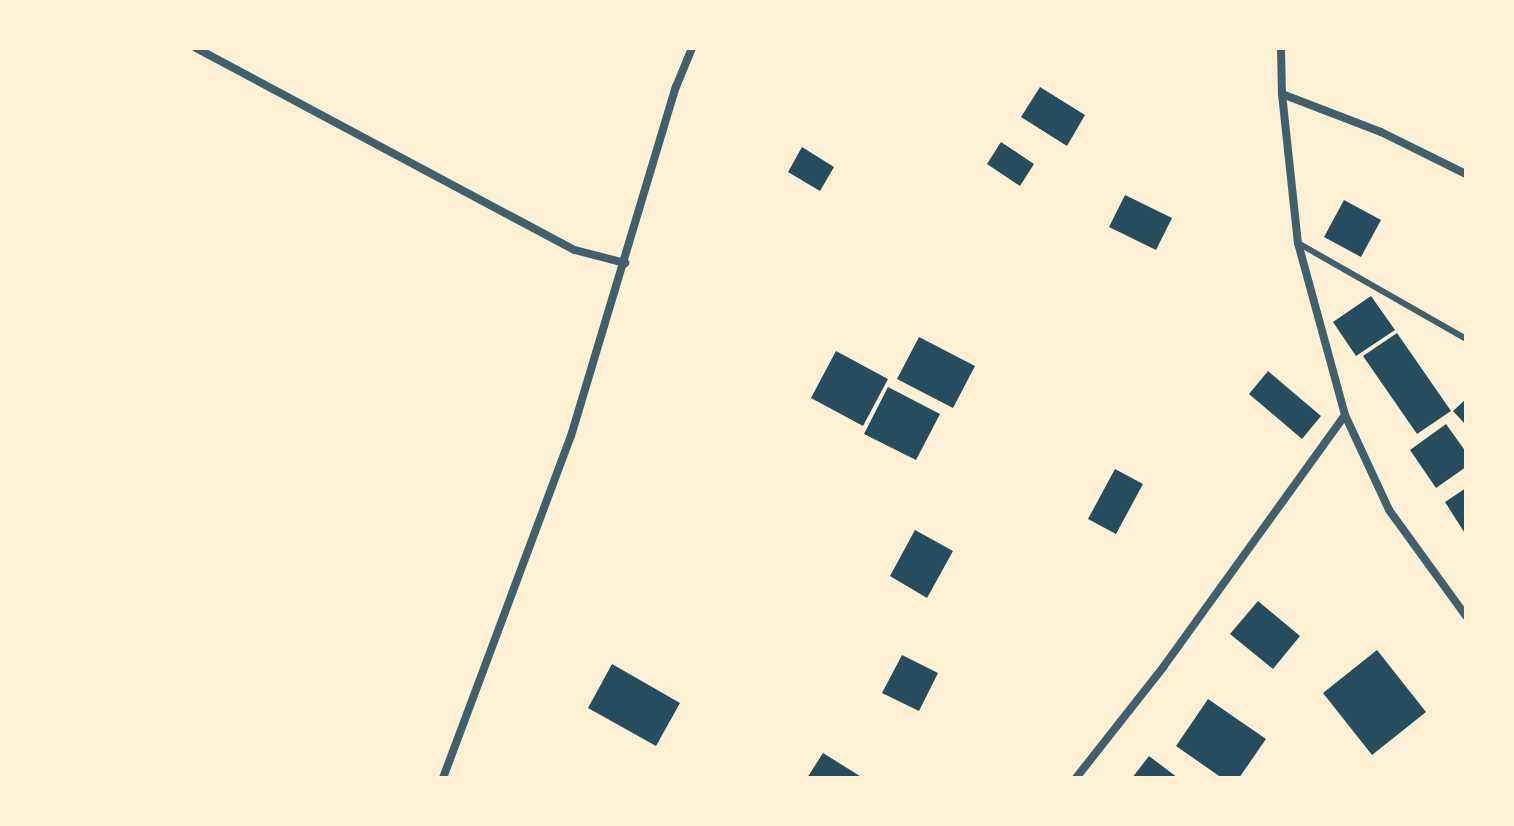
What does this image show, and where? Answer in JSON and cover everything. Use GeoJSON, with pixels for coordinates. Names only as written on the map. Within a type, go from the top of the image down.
{"type":"FeatureCollection","features":[{"type":"Feature","properties":{"kind":"street"},"geometry":{"type":"LineString","coordinates":[[196,48],[575,250],[625,263]]}},
{"type":"Feature","properties":{"kind":"street"},"geometry":{"type":"LineString","coordinates":[[443,778],[571,436],[676,87],[692,48]]}},
{"type":"Feature","properties":{"kind":"street"},"geometry":{"type":"LineString","coordinates":[[1281,48],[1282,94],[1298,243],[1345,415],[1389,510],[1466,616]]}},
{"type":"Feature","properties":{"kind":"street"},"geometry":{"type":"LineString","coordinates":[[1282,94],[1381,132],[1466,174]]}},
{"type":"Feature","properties":{"kind":"street"},"geometry":{"type":"LineString","coordinates":[[1076,778],[1164,666],[1345,415]]}},
{"type":"Feature","properties":{"kind":"lane"},"geometry":{"type":"LineString","coordinates":[[1298,243],[1466,339]]}},
{"type":"Feature","properties":{"kind":"building"},"geometry":{"type":"Polygon","coordinates":[[[1040,87],[1085,115],[1067,146],[1021,117],[1040,87]]]}},
{"type":"Feature","properties":{"kind":"building"},"geometry":{"type":"Polygon","coordinates":[[[1001,142],[1034,164],[1020,186],[987,164],[1001,142]]]}},
{"type":"Feature","properties":{"kind":"building"},"geometry":{"type":"Polygon","coordinates":[[[802,147],[834,167],[820,191],[788,172],[802,147]]]}},
{"type":"Feature","properties":{"kind":"building"},"geometry":{"type":"Polygon","coordinates":[[[1125,195],[1172,218],[1156,250],[1109,227],[1125,195]]]}},
{"type":"Feature","properties":{"kind":"building"},"geometry":{"type":"Polygon","coordinates":[[[1344,200],[1381,220],[1361,257],[1324,237],[1344,200]]]}},
{"type":"Feature","properties":{"kind":"building"},"geometry":{"type":"Polygon","coordinates":[[[1371,296],[1395,330],[1356,356],[1333,322],[1371,296]]]}},
{"type":"Feature","properties":{"kind":"building"},"geometry":{"type":"Polygon","coordinates":[[[1397,333],[1451,411],[1417,434],[1363,356],[1397,333]]]}},
{"type":"Feature","properties":{"kind":"building"},"geometry":{"type":"Polygon","coordinates":[[[919,337],[975,366],[953,408],[897,379],[919,337]]]}},
{"type":"Feature","properties":{"kind":"building"},"geometry":{"type":"Polygon","coordinates":[[[836,351],[888,379],[863,426],[811,398],[836,351]]]}},
{"type":"Feature","properties":{"kind":"building"},"geometry":{"type":"Polygon","coordinates":[[[1268,371],[1321,416],[1302,439],[1249,394],[1268,371]]]}},
{"type":"Feature","properties":{"kind":"building"},"geometry":{"type":"Polygon","coordinates":[[[888,387],[940,414],[916,460],[864,434],[888,387]]]}},
{"type":"Feature","properties":{"kind":"building"},"geometry":{"type":"Polygon","coordinates":[[[1466,399],[1466,425],[1453,411],[1466,399]]]}},
{"type":"Feature","properties":{"kind":"building"},"geometry":{"type":"Polygon","coordinates":[[[1446,424],[1466,452],[1466,467],[1436,488],[1410,450],[1446,424]]]}},
{"type":"Feature","properties":{"kind":"building"},"geometry":{"type":"Polygon","coordinates":[[[1115,469],[1143,484],[1116,534],[1088,519],[1115,469]]]}},
{"type":"Feature","properties":{"kind":"building"},"geometry":{"type":"Polygon","coordinates":[[[1466,488],[1466,535],[1445,502],[1466,488]]]}},
{"type":"Feature","properties":{"kind":"building"},"geometry":{"type":"Polygon","coordinates":[[[915,530],[953,551],[927,598],[890,576],[915,530]]]}},
{"type":"Feature","properties":{"kind":"building"},"geometry":{"type":"Polygon","coordinates":[[[1258,601],[1300,636],[1273,669],[1230,634],[1258,601]]]}},
{"type":"Feature","properties":{"kind":"building"},"geometry":{"type":"Polygon","coordinates":[[[1377,650],[1426,712],[1372,755],[1323,693],[1377,650]]]}},
{"type":"Feature","properties":{"kind":"building"},"geometry":{"type":"Polygon","coordinates":[[[902,655],[938,673],[919,711],[882,693],[902,655]]]}},
{"type":"Feature","properties":{"kind":"building"},"geometry":{"type":"Polygon","coordinates":[[[612,664],[680,703],[656,746],[588,708],[612,664]]]}},
{"type":"Feature","properties":{"kind":"building"},"geometry":{"type":"Polygon","coordinates":[[[1208,699],[1266,739],[1239,778],[1222,778],[1176,746],[1208,699]]]}},
{"type":"Feature","properties":{"kind":"building"},"geometry":{"type":"Polygon","coordinates":[[[823,753],[863,778],[807,778],[823,753]]]}},
{"type":"Feature","properties":{"kind":"building"},"geometry":{"type":"Polygon","coordinates":[[[1149,756],[1178,778],[1132,778],[1149,756]]]}}]}
